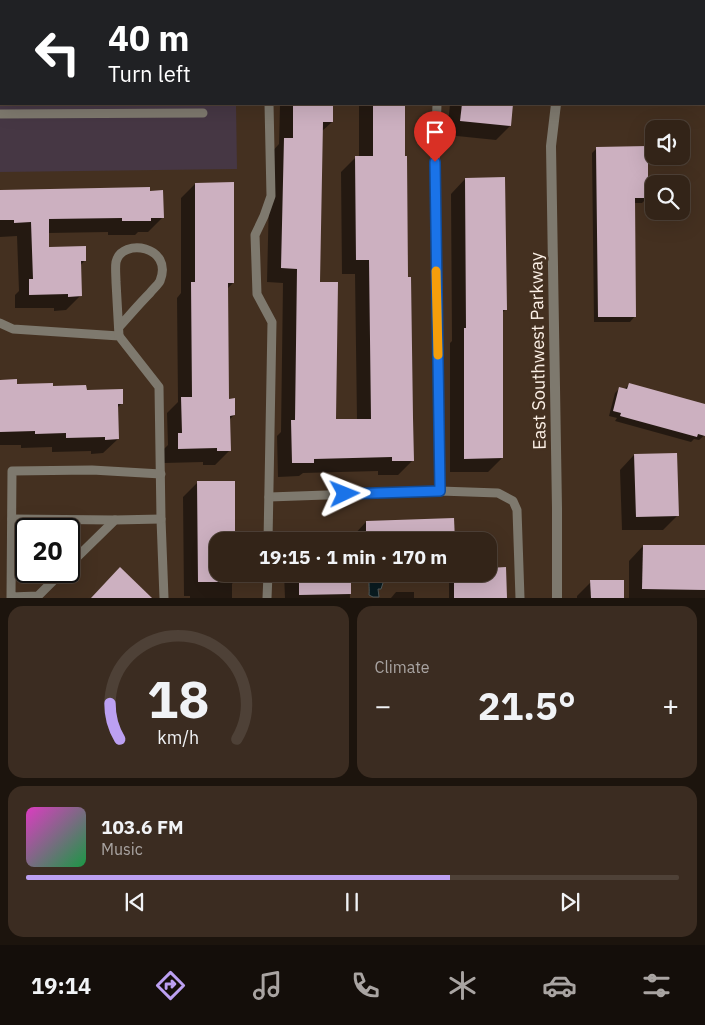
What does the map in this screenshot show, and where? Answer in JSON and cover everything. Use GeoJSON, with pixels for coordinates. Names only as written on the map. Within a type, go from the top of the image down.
{"type":"FeatureCollection","features":[{"type":"Feature","properties":{"kind":"street","name":"East Southwest Parkway"},"geometry":{"type":"LineString","coordinates":[[556,105],[551,146],[557,598]]}},
{"type":"Feature","properties":{"kind":"lane"},"geometry":{"type":"LineString","coordinates":[[268,532],[272,322],[257,294],[255,235],[271,196],[269,105]]}},
{"type":"Feature","properties":{"kind":"lane"},"geometry":{"type":"LineString","coordinates":[[437,105],[435,162],[440,491]]}},
{"type":"Feature","properties":{"kind":"lane"},"geometry":{"type":"LineString","coordinates":[[0,114],[203,113]]}},
{"type":"Feature","properties":{"kind":"lane"},"geometry":{"type":"LineString","coordinates":[[119,331],[159,282],[163,266],[160,259],[155,254],[140,247],[126,250],[120,254],[116,263],[119,331],[159,387],[164,598]]}},
{"type":"Feature","properties":{"kind":"lane"},"geometry":{"type":"LineString","coordinates":[[0,322],[12,329],[119,331]]}},
{"type":"Feature","properties":{"kind":"lane"},"geometry":{"type":"LineString","coordinates":[[51,583],[38,596],[11,597],[12,471],[92,470],[160,474]]}},
{"type":"Feature","properties":{"kind":"lane"},"geometry":{"type":"LineString","coordinates":[[269,497],[440,491],[498,493],[513,501],[517,510],[520,598]]}},
{"type":"Feature","properties":{"kind":"lane"},"geometry":{"type":"LineString","coordinates":[[12,519],[161,519]]}},
{"type":"Feature","properties":{"kind":"lane"},"geometry":{"type":"LineString","coordinates":[[80,554],[114,520]]}},
{"type":"Feature","properties":{"kind":"lane"},"geometry":{"type":"LineString","coordinates":[[267,598],[268,582]]}},
{"type":"Feature","properties":{"kind":"shaded area"},"geometry":{"type":"Polygon","coordinates":[[[0,105],[236,105],[237,169],[0,172],[0,105]]]}},
{"type":"Feature","properties":{"kind":"shaded area"},"geometry":{"type":"Polygon","coordinates":[[[369,582],[383,582],[381,589],[378,589],[379,597],[369,595],[369,582]]]}},
{"type":"Feature","properties":{"kind":"building"},"geometry":{"type":"Polygon","coordinates":[[[293,105],[333,105],[333,122],[323,122],[320,282],[338,282],[336,419],[371,419],[369,260],[356,260],[355,156],[373,156],[373,105],[405,105],[408,277],[411,277],[414,461],[392,461],[392,457],[314,459],[314,463],[292,463],[291,420],[295,420],[297,269],[281,268],[284,138],[293,138],[293,105]]]}},
{"type":"Feature","properties":{"kind":"building"},"geometry":{"type":"Polygon","coordinates":[[[462,105],[513,105],[511,126],[460,121],[462,105]]]}},
{"type":"Feature","properties":{"kind":"building"},"geometry":{"type":"Polygon","coordinates":[[[645,146],[645,165],[648,165],[648,175],[645,175],[645,198],[635,198],[636,317],[598,317],[596,147],[645,146]]]}},
{"type":"Feature","properties":{"kind":"building"},"geometry":{"type":"Polygon","coordinates":[[[505,177],[507,310],[503,310],[503,458],[464,459],[464,328],[466,328],[465,178],[505,177]]]}},
{"type":"Feature","properties":{"kind":"building"},"geometry":{"type":"Polygon","coordinates":[[[234,182],[234,283],[228,283],[229,399],[235,398],[235,415],[230,416],[231,451],[217,451],[217,448],[178,449],[178,433],[182,433],[181,397],[192,397],[191,282],[195,282],[195,183],[234,182]]]}},
{"type":"Feature","properties":{"kind":"building"},"geometry":{"type":"Polygon","coordinates":[[[150,187],[150,191],[163,190],[164,218],[151,218],[151,221],[122,221],[122,218],[49,219],[49,247],[86,246],[86,261],[81,261],[82,296],[68,297],[68,294],[29,295],[29,279],[33,279],[31,222],[14,223],[14,220],[0,220],[0,190],[150,187]]]}},
{"type":"Feature","properties":{"kind":"building"},"geometry":{"type":"Polygon","coordinates":[[[17,379],[17,384],[53,383],[53,386],[86,385],[87,390],[123,389],[123,404],[118,404],[119,439],[105,440],[105,437],[66,438],[66,433],[35,434],[35,431],[0,432],[0,380],[17,379]]]}},
{"type":"Feature","properties":{"kind":"building"},"geometry":{"type":"Polygon","coordinates":[[[629,383],[705,404],[705,436],[698,434],[697,437],[620,416],[621,413],[613,411],[619,387],[627,389],[629,383]]]}},
{"type":"Feature","properties":{"kind":"building"},"geometry":{"type":"Polygon","coordinates":[[[677,453],[679,516],[636,517],[634,454],[677,453]]]}},
{"type":"Feature","properties":{"kind":"building"},"geometry":{"type":"Polygon","coordinates":[[[197,481],[235,481],[235,532],[209,532],[209,582],[198,582],[197,481]]]}},
{"type":"Feature","properties":{"kind":"building"},"geometry":{"type":"Polygon","coordinates":[[[454,518],[455,532],[366,532],[366,521],[454,518]]]}},
{"type":"Feature","properties":{"kind":"building"},"geometry":{"type":"Polygon","coordinates":[[[643,545],[705,545],[705,590],[642,589],[643,545]]]}},
{"type":"Feature","properties":{"kind":"building"},"geometry":{"type":"Polygon","coordinates":[[[120,567],[152,598],[91,598],[120,567]]]}},
{"type":"Feature","properties":{"kind":"building"},"geometry":{"type":"Polygon","coordinates":[[[506,567],[507,598],[454,598],[454,582],[497,582],[497,568],[506,567]]]}},
{"type":"Feature","properties":{"kind":"building"},"geometry":{"type":"Polygon","coordinates":[[[590,580],[624,580],[624,598],[591,598],[590,580]]]}},
{"type":"Feature","properties":{"kind":"building"},"geometry":{"type":"Polygon","coordinates":[[[299,582],[351,582],[351,594],[299,595],[299,582]]]}},
{"type":"Feature","properties":{"kind":"slow traffic"},"geometry":{"type":"LineString","coordinates":[[436,271],[438,355]]}},
{"type":"Feature","properties":{"kind":"route"},"geometry":{"type":"LineString","coordinates":[[345,494],[440,491],[435,162]]}}]}
